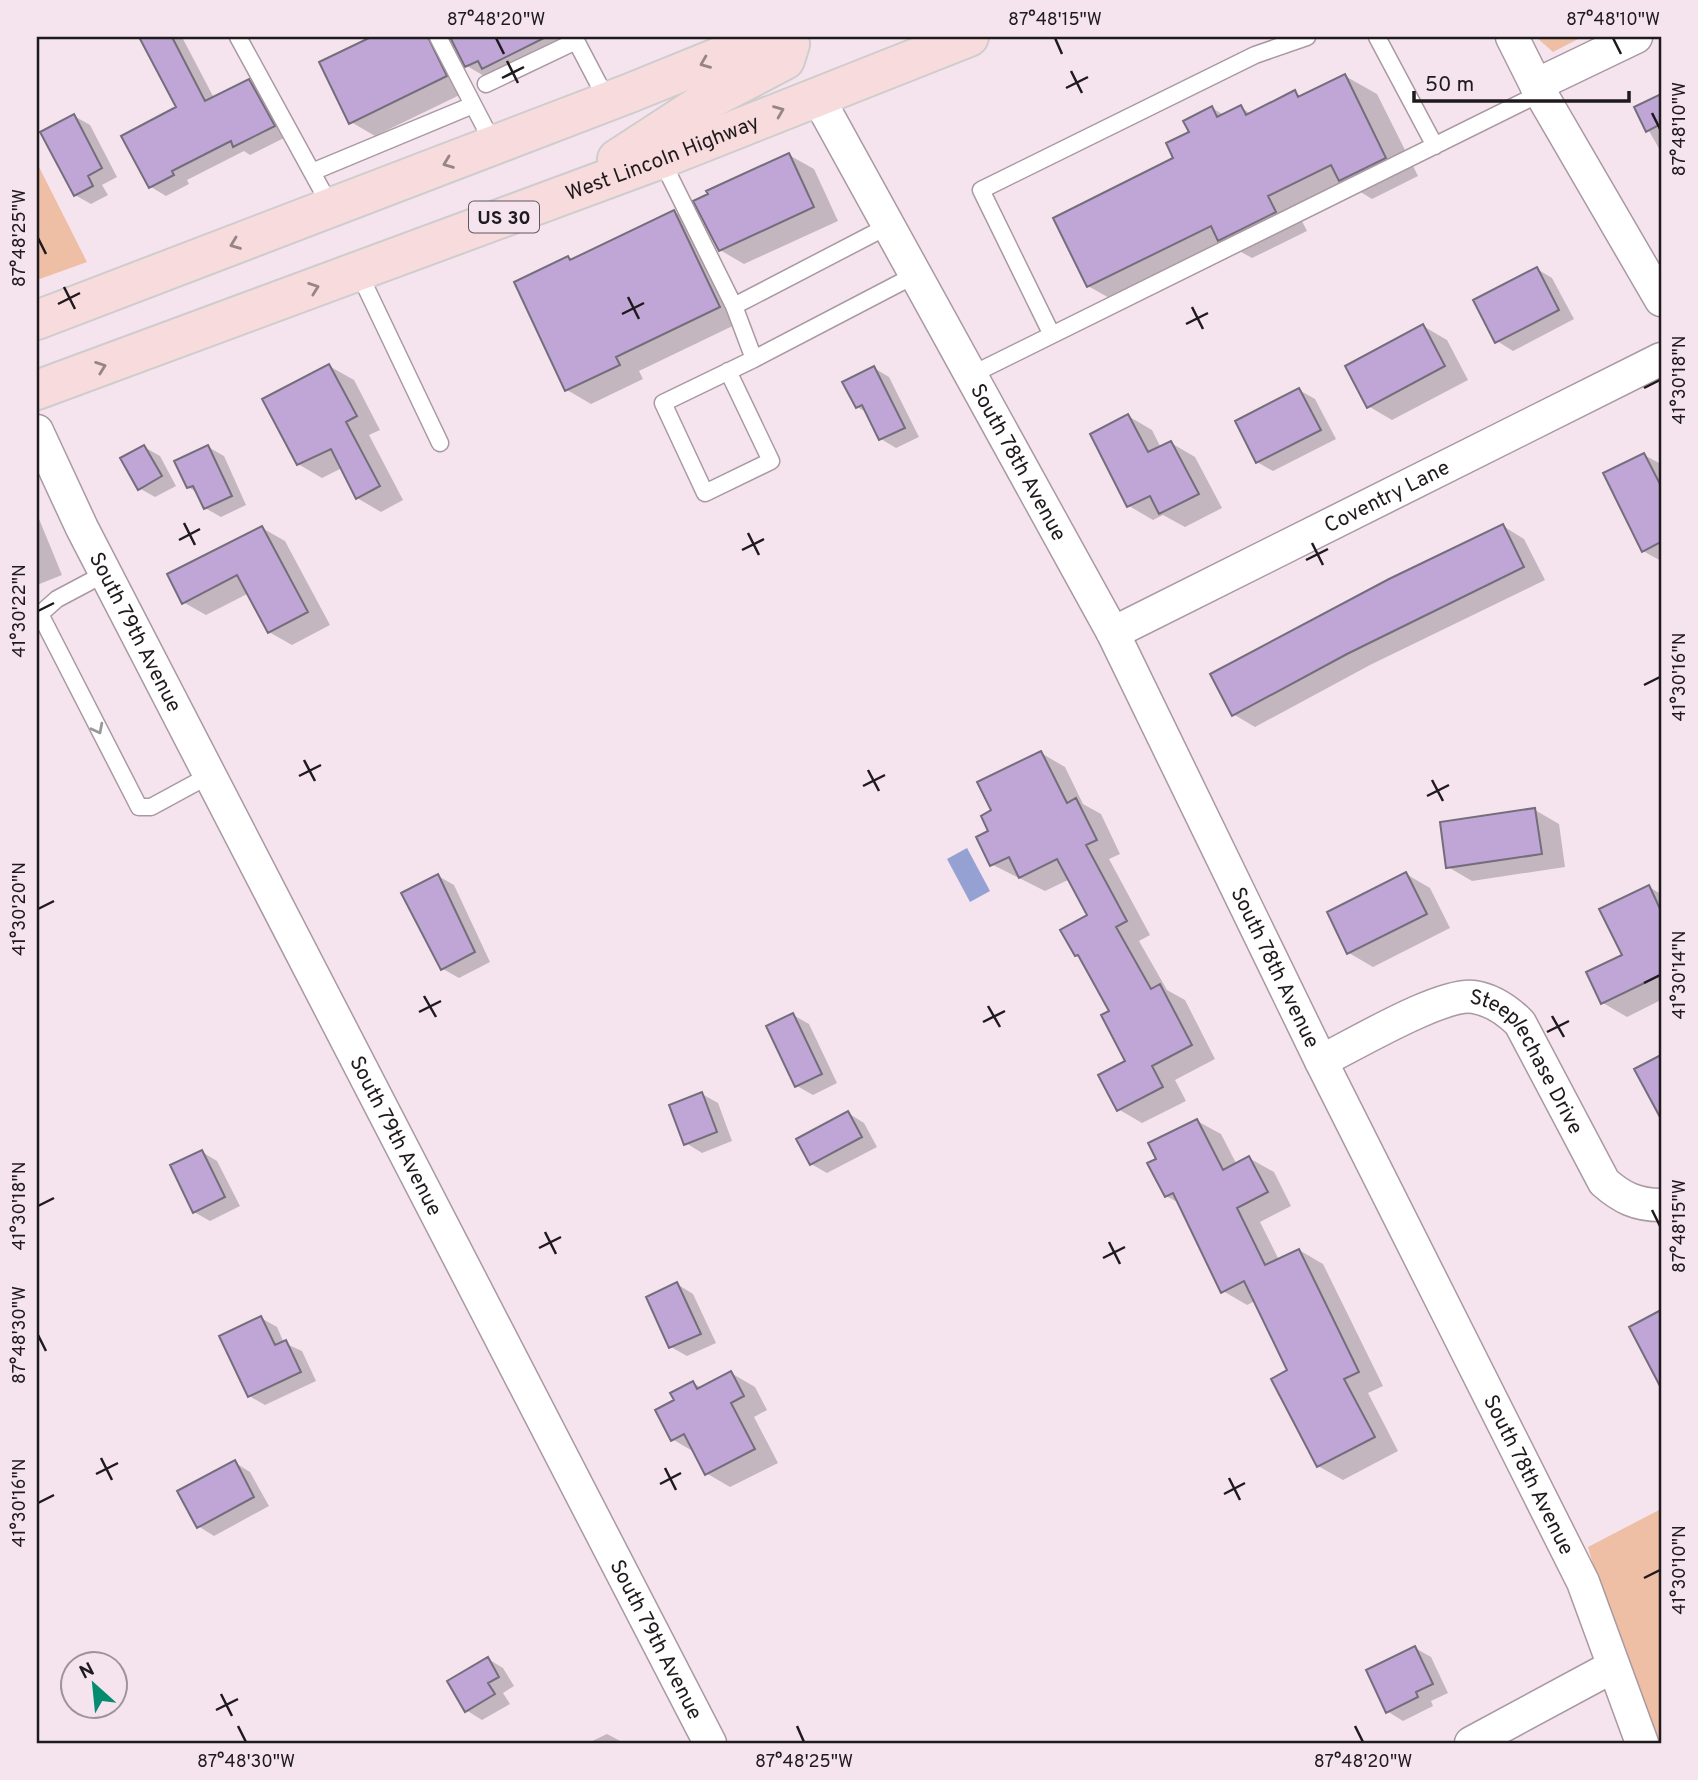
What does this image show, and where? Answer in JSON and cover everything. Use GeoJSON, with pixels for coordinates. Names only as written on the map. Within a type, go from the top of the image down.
{"type":"FeatureCollection","features":[{"type":"Feature","properties":{"kind":"main road"},"geometry":{"type":"LineString","coordinates":[[37,320],[608,102],[768,37]]}},
{"type":"Feature","properties":{"kind":"main road"},"geometry":{"type":"LineString","coordinates":[[560,197],[703,103],[785,60],[790,44],[785,37]]}},
{"type":"Feature","properties":{"kind":"main road","name":"West Lincoln Highway"},"geometry":{"type":"LineString","coordinates":[[37,390],[662,159],[969,37]]}},
{"type":"Feature","properties":{"kind":"street"},"geometry":{"type":"LineString","coordinates":[[1512,37],[1539,89],[1661,300]]}},
{"type":"Feature","properties":{"kind":"street"},"geometry":{"type":"LineString","coordinates":[[1539,89],[1636,37]]}},
{"type":"Feature","properties":{"kind":"street","name":"South 78th Avenue"},"geometry":{"type":"LineString","coordinates":[[817,96],[1114,633],[1321,1061],[1583,1582],[1642,1743]]}},
{"type":"Feature","properties":{"kind":"street","name":"Coventry Lane"},"geometry":{"type":"LineString","coordinates":[[1114,633],[1661,359]]}},
{"type":"Feature","properties":{"kind":"street","name":"South 79th Avenue"},"geometry":{"type":"LineString","coordinates":[[37,431],[82,528],[710,1743]]}},
{"type":"Feature","properties":{"kind":"street","name":"Steeplechase Drive"},"geometry":{"type":"LineString","coordinates":[[1321,1061],[1441,1002],[1474,997],[1497,1004],[1520,1023],[1604,1182],[1620,1196],[1636,1203],[1661,1205]]}},
{"type":"Feature","properties":{"kind":"street"},"geometry":{"type":"LineString","coordinates":[[1471,1743],[1612,1667]]}},
{"type":"Feature","properties":{"kind":"lane"},"geometry":{"type":"LineString","coordinates":[[438,37],[494,145]]}},
{"type":"Feature","properties":{"kind":"lane"},"geometry":{"type":"LineString","coordinates":[[1052,335],[981,190],[1255,55],[1307,37]]}},
{"type":"Feature","properties":{"kind":"lane"},"geometry":{"type":"LineString","coordinates":[[1377,37],[1434,146]]}},
{"type":"Feature","properties":{"kind":"lane"},"geometry":{"type":"LineString","coordinates":[[243,38],[331,207]]}},
{"type":"Feature","properties":{"kind":"lane"},"geometry":{"type":"LineString","coordinates":[[486,84],[575,39],[608,102]]}},
{"type":"Feature","properties":{"kind":"lane"},"geometry":{"type":"LineString","coordinates":[[971,375],[1434,146],[1539,89]]}},
{"type":"Feature","properties":{"kind":"lane"},"geometry":{"type":"LineString","coordinates":[[312,172],[473,105]]}},
{"type":"Feature","properties":{"kind":"lane"},"geometry":{"type":"LineString","coordinates":[[662,159],[733,306],[754,359]]}},
{"type":"Feature","properties":{"kind":"lane"},"geometry":{"type":"LineString","coordinates":[[733,306],[883,217]]}},
{"type":"Feature","properties":{"kind":"lane"},"geometry":{"type":"LineString","coordinates":[[358,271],[440,443]]}},
{"type":"Feature","properties":{"kind":"lane"},"geometry":{"type":"LineString","coordinates":[[728,371],[771,461],[705,493],[663,403],[915,275]]}},
{"type":"Feature","properties":{"kind":"lane"},"geometry":{"type":"LineString","coordinates":[[106,573],[57,599],[40,614],[67,668],[139,807],[151,807],[210,775]]}},
{"type":"Feature","properties":{"kind":"shaded area"},"geometry":{"type":"Polygon","coordinates":[[[1536,37],[1582,37],[1553,52],[1536,37]]]}},
{"type":"Feature","properties":{"kind":"shaded area"},"geometry":{"type":"Polygon","coordinates":[[[37,163],[87,262],[37,280],[37,163]]]}},
{"type":"Feature","properties":{"kind":"shaded area"},"geometry":{"type":"Polygon","coordinates":[[[1661,1509],[1661,1743],[1657,1743],[1628,1685],[1588,1547],[1661,1509]]]}},
{"type":"Feature","properties":{"kind":"water"},"geometry":{"type":"Polygon","coordinates":[[[967,848],[990,891],[970,902],[947,859],[967,848]]]}},
{"type":"Feature","properties":{"kind":"building"},"geometry":{"type":"Polygon","coordinates":[[[139,37],[172,37],[205,101],[249,79],[275,126],[233,147],[231,141],[172,171],[174,175],[149,188],[121,136],[176,107],[139,37]]]}},
{"type":"Feature","properties":{"kind":"building"},"geometry":{"type":"Polygon","coordinates":[[[371,37],[428,37],[447,76],[349,124],[319,62],[371,37]]]}},
{"type":"Feature","properties":{"kind":"building"},"geometry":{"type":"Polygon","coordinates":[[[450,37],[546,37],[482,69],[478,61],[465,67],[450,37]]]}},
{"type":"Feature","properties":{"kind":"building"},"geometry":{"type":"Polygon","coordinates":[[[1345,74],[1386,158],[1339,181],[1331,165],[1268,196],[1276,212],[1218,241],[1211,226],[1087,287],[1053,218],[1173,158],[1166,143],[1189,132],[1183,121],[1212,106],[1217,117],[1241,105],[1246,115],[1295,90],[1298,97],[1345,74]]]}},
{"type":"Feature","properties":{"kind":"building"},"geometry":{"type":"Polygon","coordinates":[[[1661,94],[1661,124],[1646,132],[1634,107],[1661,94]]]}},
{"type":"Feature","properties":{"kind":"building"},"geometry":{"type":"Polygon","coordinates":[[[74,114],[102,168],[88,176],[93,186],[74,196],[40,132],[74,114]]]}},
{"type":"Feature","properties":{"kind":"building"},"geometry":{"type":"Polygon","coordinates":[[[789,153],[814,207],[719,251],[693,201],[708,194],[706,191],[789,153]]]}},
{"type":"Feature","properties":{"kind":"building"},"geometry":{"type":"Polygon","coordinates":[[[674,210],[720,307],[616,357],[620,365],[565,391],[514,282],[568,256],[570,260],[674,210]]]}},
{"type":"Feature","properties":{"kind":"building"},"geometry":{"type":"Polygon","coordinates":[[[1537,267],[1559,310],[1495,343],[1473,300],[1537,267]]]}},
{"type":"Feature","properties":{"kind":"building"},"geometry":{"type":"Polygon","coordinates":[[[1423,324],[1445,366],[1367,408],[1345,366],[1423,324]]]}},
{"type":"Feature","properties":{"kind":"building"},"geometry":{"type":"Polygon","coordinates":[[[329,364],[357,416],[346,422],[380,486],[356,499],[331,449],[297,465],[262,399],[329,364]]]}},
{"type":"Feature","properties":{"kind":"building"},"geometry":{"type":"Polygon","coordinates":[[[874,366],[905,428],[879,440],[862,405],[856,408],[842,382],[874,366]]]}},
{"type":"Feature","properties":{"kind":"building"},"geometry":{"type":"Polygon","coordinates":[[[1299,388],[1321,430],[1256,463],[1235,421],[1299,388]]]}},
{"type":"Feature","properties":{"kind":"building"},"geometry":{"type":"Polygon","coordinates":[[[1128,414],[1148,452],[1171,441],[1199,494],[1159,514],[1150,496],[1127,507],[1090,434],[1128,414]]]}},
{"type":"Feature","properties":{"kind":"building"},"geometry":{"type":"Polygon","coordinates":[[[144,445],[162,476],[138,490],[120,458],[144,445]]]}},
{"type":"Feature","properties":{"kind":"building"},"geometry":{"type":"Polygon","coordinates":[[[208,445],[232,496],[204,509],[193,486],[187,488],[174,461],[208,445]]]}},
{"type":"Feature","properties":{"kind":"building"},"geometry":{"type":"Polygon","coordinates":[[[1644,453],[1661,486],[1661,542],[1642,552],[1603,473],[1644,453]]]}},
{"type":"Feature","properties":{"kind":"building"},"geometry":{"type":"Polygon","coordinates":[[[1503,524],[1524,567],[1347,654],[1232,716],[1210,674],[1389,579],[1503,524]]]}},
{"type":"Feature","properties":{"kind":"building"},"geometry":{"type":"Polygon","coordinates":[[[262,526],[308,612],[268,633],[237,575],[182,604],[167,574],[262,526]]]}},
{"type":"Feature","properties":{"kind":"building"},"geometry":{"type":"Polygon","coordinates":[[[1041,751],[1067,803],[1076,798],[1097,840],[1086,845],[1127,921],[1116,927],[1151,989],[1160,984],[1192,1045],[1152,1066],[1163,1087],[1117,1111],[1098,1075],[1125,1061],[1101,1015],[1109,1011],[1078,955],[1075,956],[1060,930],[1087,915],[1057,859],[1019,878],[1009,857],[990,866],[976,837],[988,831],[981,816],[991,810],[977,782],[1041,751]]]}},
{"type":"Feature","properties":{"kind":"building"},"geometry":{"type":"Polygon","coordinates":[[[1535,808],[1542,854],[1446,868],[1440,822],[1535,808]]]}},
{"type":"Feature","properties":{"kind":"building"},"geometry":{"type":"Polygon","coordinates":[[[1406,872],[1427,914],[1347,954],[1327,912],[1406,872]]]}},
{"type":"Feature","properties":{"kind":"building"},"geometry":{"type":"Polygon","coordinates":[[[438,874],[475,952],[441,970],[401,893],[438,874]]]}},
{"type":"Feature","properties":{"kind":"building"},"geometry":{"type":"Polygon","coordinates":[[[1649,885],[1661,911],[1661,975],[1601,1004],[1586,972],[1622,955],[1599,909],[1649,885]]]}},
{"type":"Feature","properties":{"kind":"building"},"geometry":{"type":"Polygon","coordinates":[[[793,1013],[822,1074],[795,1087],[766,1026],[793,1013]]]}},
{"type":"Feature","properties":{"kind":"building"},"geometry":{"type":"Polygon","coordinates":[[[1661,1055],[1661,1119],[1634,1069],[1661,1055]]]}},
{"type":"Feature","properties":{"kind":"building"},"geometry":{"type":"Polygon","coordinates":[[[702,1092],[717,1132],[684,1145],[669,1105],[702,1092]]]}},
{"type":"Feature","properties":{"kind":"building"},"geometry":{"type":"Polygon","coordinates":[[[848,1111],[862,1137],[810,1165],[796,1139],[848,1111]]]}},
{"type":"Feature","properties":{"kind":"building"},"geometry":{"type":"Polygon","coordinates":[[[1197,1119],[1223,1170],[1249,1156],[1268,1192],[1237,1208],[1265,1265],[1299,1249],[1359,1372],[1344,1379],[1375,1437],[1317,1467],[1271,1379],[1287,1370],[1244,1281],[1221,1293],[1173,1193],[1165,1197],[1147,1163],[1156,1159],[1148,1143],[1197,1119]]]}},
{"type":"Feature","properties":{"kind":"building"},"geometry":{"type":"Polygon","coordinates":[[[202,1150],[225,1197],[193,1213],[170,1165],[202,1150]]]}},
{"type":"Feature","properties":{"kind":"building"},"geometry":{"type":"Polygon","coordinates":[[[677,1282],[701,1334],[669,1348],[646,1297],[677,1282]]]}},
{"type":"Feature","properties":{"kind":"building"},"geometry":{"type":"Polygon","coordinates":[[[1661,1310],[1661,1388],[1629,1327],[1661,1310]]]}},
{"type":"Feature","properties":{"kind":"building"},"geometry":{"type":"Polygon","coordinates":[[[261,1316],[275,1345],[286,1340],[301,1372],[248,1397],[219,1336],[261,1316]]]}},
{"type":"Feature","properties":{"kind":"building"},"geometry":{"type":"Polygon","coordinates":[[[731,1371],[744,1396],[731,1403],[755,1449],[705,1475],[684,1434],[671,1441],[655,1410],[674,1400],[670,1393],[693,1381],[697,1389],[731,1371]]]}},
{"type":"Feature","properties":{"kind":"building"},"geometry":{"type":"Polygon","coordinates":[[[235,1460],[254,1497],[197,1528],[177,1491],[235,1460]]]}},
{"type":"Feature","properties":{"kind":"building"},"geometry":{"type":"Polygon","coordinates":[[[1415,1646],[1433,1684],[1416,1692],[1418,1697],[1386,1713],[1366,1670],[1415,1646]]]}},
{"type":"Feature","properties":{"kind":"building"},"geometry":{"type":"Polygon","coordinates":[[[488,1657],[499,1677],[488,1683],[495,1694],[465,1712],[447,1681],[488,1657]]]}}]}
